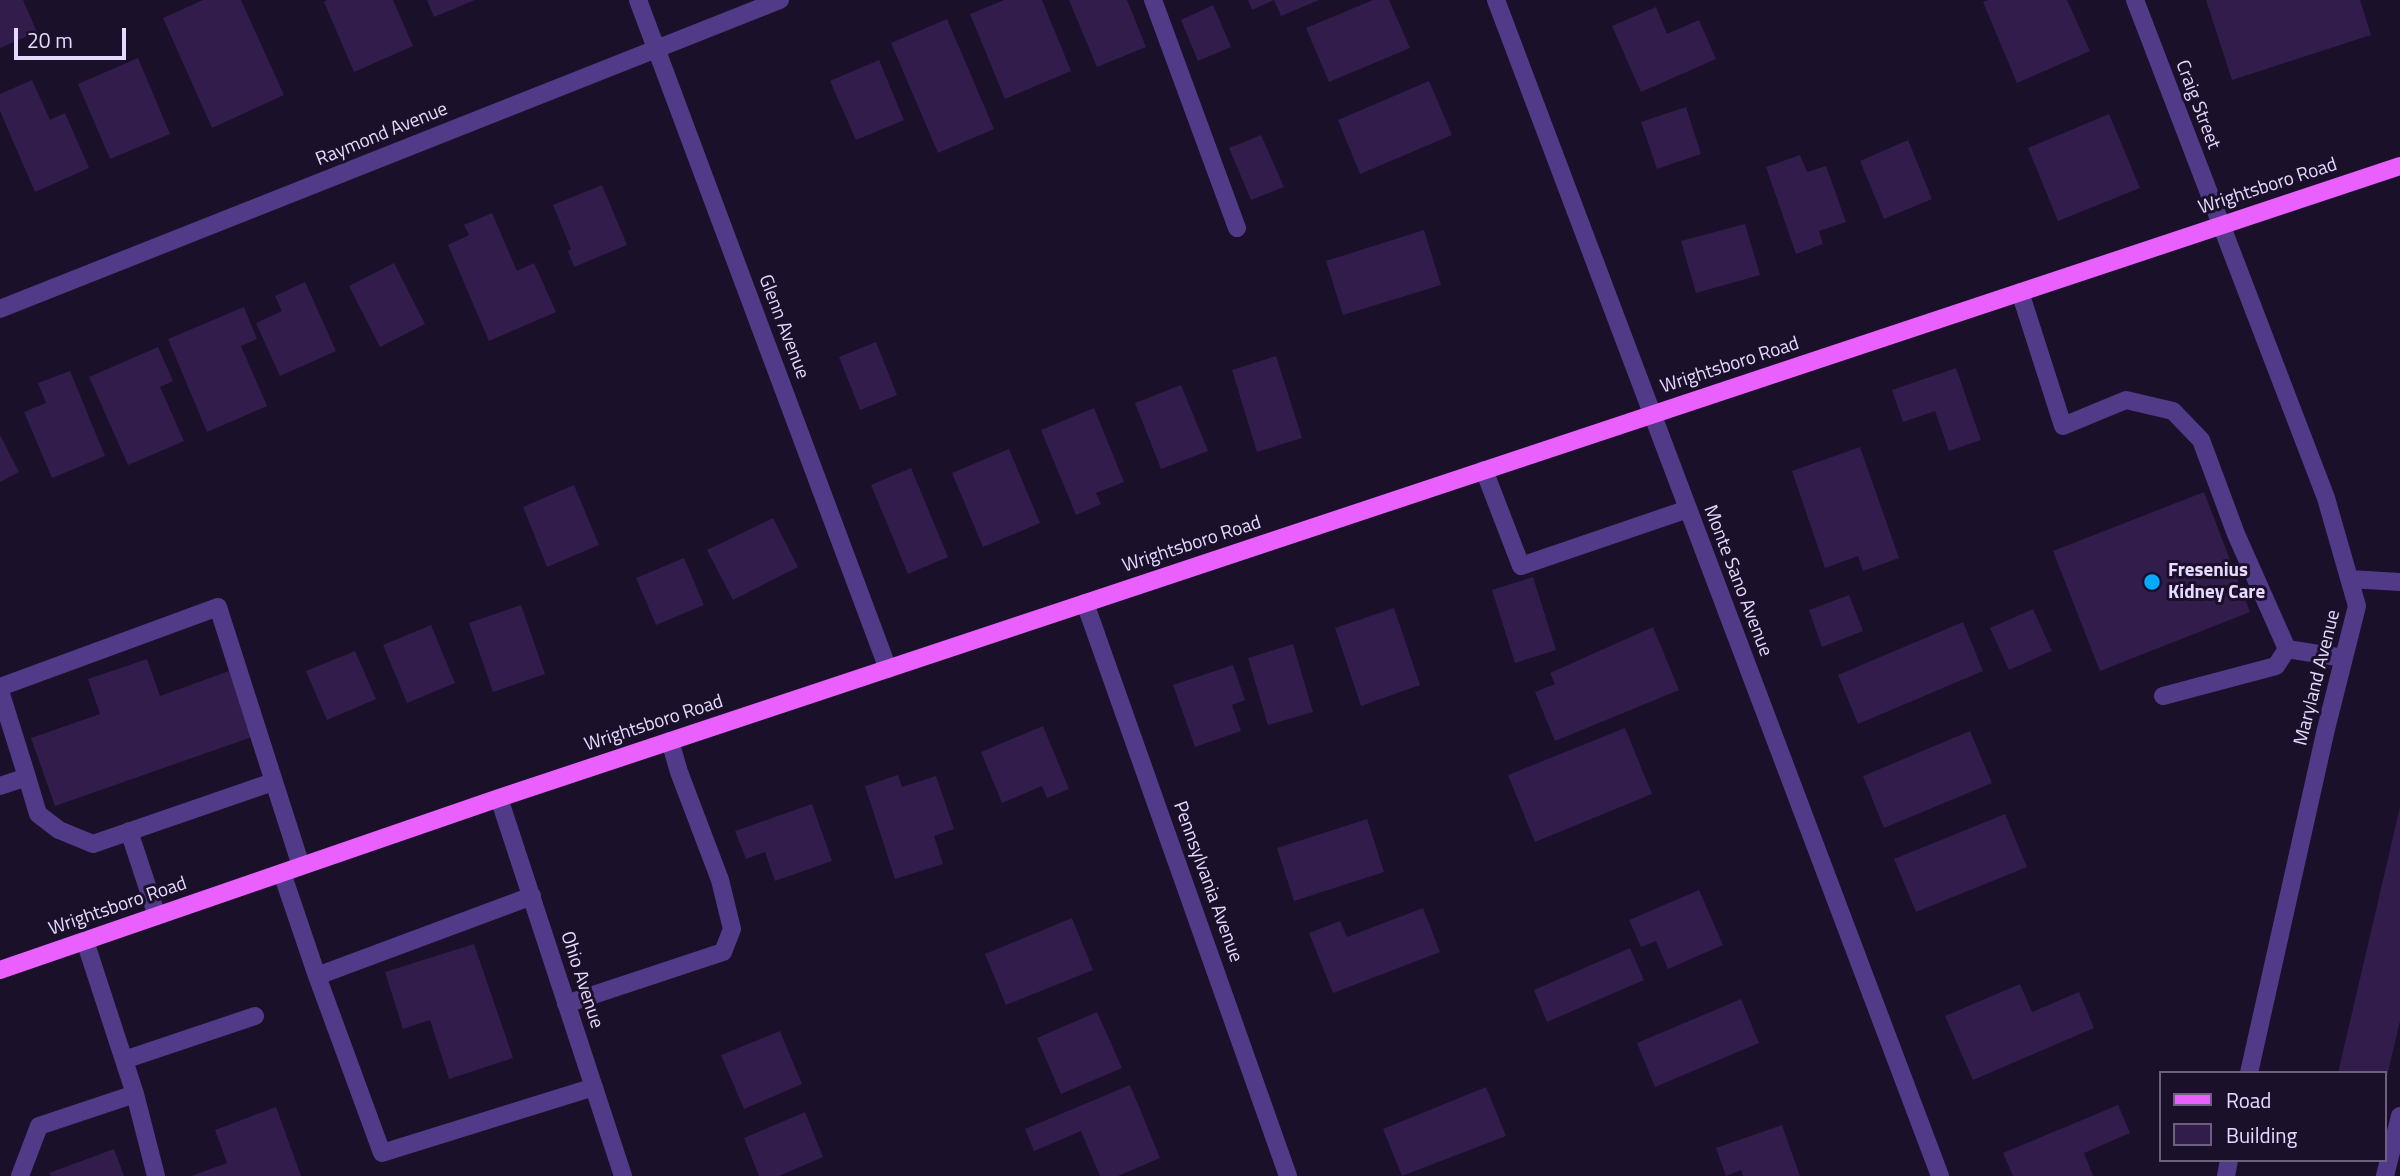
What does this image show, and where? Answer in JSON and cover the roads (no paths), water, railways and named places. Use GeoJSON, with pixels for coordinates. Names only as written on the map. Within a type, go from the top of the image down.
{"type":"FeatureCollection","features":[{"type":"Feature","properties":{"kind":"main road","name":"Wrightsboro Road"},"geometry":{"type":"LineString","coordinates":[[0,970],[499,798],[2400,166]]}},
{"type":"Feature","properties":{"kind":"street","name":"Glenn Avenue"},"geometry":{"type":"LineString","coordinates":[[638,0],[888,669]]}},
{"type":"Feature","properties":{"kind":"street","name":"Raymond Avenue"},"geometry":{"type":"LineString","coordinates":[[0,309],[780,0]]}},
{"type":"Feature","properties":{"kind":"street"},"geometry":{"type":"LineString","coordinates":[[1153,0],[1237,228]]}},
{"type":"Feature","properties":{"kind":"street","name":"Monte Sano Avenue"},"geometry":{"type":"LineString","coordinates":[[1496,0],[1940,1176]]}},
{"type":"Feature","properties":{"kind":"street","name":"Craig Street"},"geometry":{"type":"LineString","coordinates":[[2134,0],[2221,225]]}},
{"type":"Feature","properties":{"kind":"street","name":"Maryland Avenue"},"geometry":{"type":"LineString","coordinates":[[2221,225],[2326,498],[2357,606],[2249,1071]]}},
{"type":"Feature","properties":{"kind":"street"},"geometry":{"type":"LineString","coordinates":[[2020,292],[2063,426],[2126,400],[2173,411],[2200,440],[2236,534],[2287,649]]}},
{"type":"Feature","properties":{"kind":"street"},"geometry":{"type":"LineString","coordinates":[[1484,470],[1521,566],[1688,509]]}},
{"type":"Feature","properties":{"kind":"street"},"geometry":{"type":"LineString","coordinates":[[2350,579],[2400,582]]}},
{"type":"Feature","properties":{"kind":"street","name":"Pennsylvania Avenue"},"geometry":{"type":"LineString","coordinates":[[1085,603],[1288,1176]]}},
{"type":"Feature","properties":{"kind":"street"},"geometry":{"type":"LineString","coordinates":[[274,782],[93,844],[59,830],[38,814],[0,689],[218,607],[301,866]]}},
{"type":"Feature","properties":{"kind":"street"},"geometry":{"type":"LineString","coordinates":[[2287,649],[2344,658]]}},
{"type":"Feature","properties":{"kind":"street"},"geometry":{"type":"LineString","coordinates":[[2163,696],[2276,666],[2287,649]]}},
{"type":"Feature","properties":{"kind":"street"},"geometry":{"type":"LineString","coordinates":[[566,1004],[723,953],[732,929],[720,880],[670,741]]}},
{"type":"Feature","properties":{"kind":"street"},"geometry":{"type":"LineString","coordinates":[[0,786],[27,777]]}},
{"type":"Feature","properties":{"kind":"street","name":"Ohio Avenue"},"geometry":{"type":"LineString","coordinates":[[499,798],[623,1176]]}},
{"type":"Feature","properties":{"kind":"street"},"geometry":{"type":"LineString","coordinates":[[130,831],[157,916]]}},
{"type":"Feature","properties":{"kind":"street"},"geometry":{"type":"LineString","coordinates":[[282,873],[382,1153],[594,1087]]}},
{"type":"Feature","properties":{"kind":"street"},"geometry":{"type":"LineString","coordinates":[[317,976],[532,896]]}},
{"type":"Feature","properties":{"kind":"street"},"geometry":{"type":"LineString","coordinates":[[85,941],[135,1094],[156,1176]]}},
{"type":"Feature","properties":{"kind":"street"},"geometry":{"type":"LineString","coordinates":[[124,1060],[254,1016]]}},
{"type":"Feature","properties":{"kind":"street"},"geometry":{"type":"LineString","coordinates":[[20,1176],[39,1126],[135,1094]]}},
{"type":"Feature","properties":{"kind":"street"},"geometry":{"type":"LineString","coordinates":[[2385,1176],[2400,1116]]}},
{"type":"Feature","properties":{"kind":"place","name":"Fresenius Kidney Care"},"geometry":{"type":"Point","coordinates":[2152,582]}}]}
